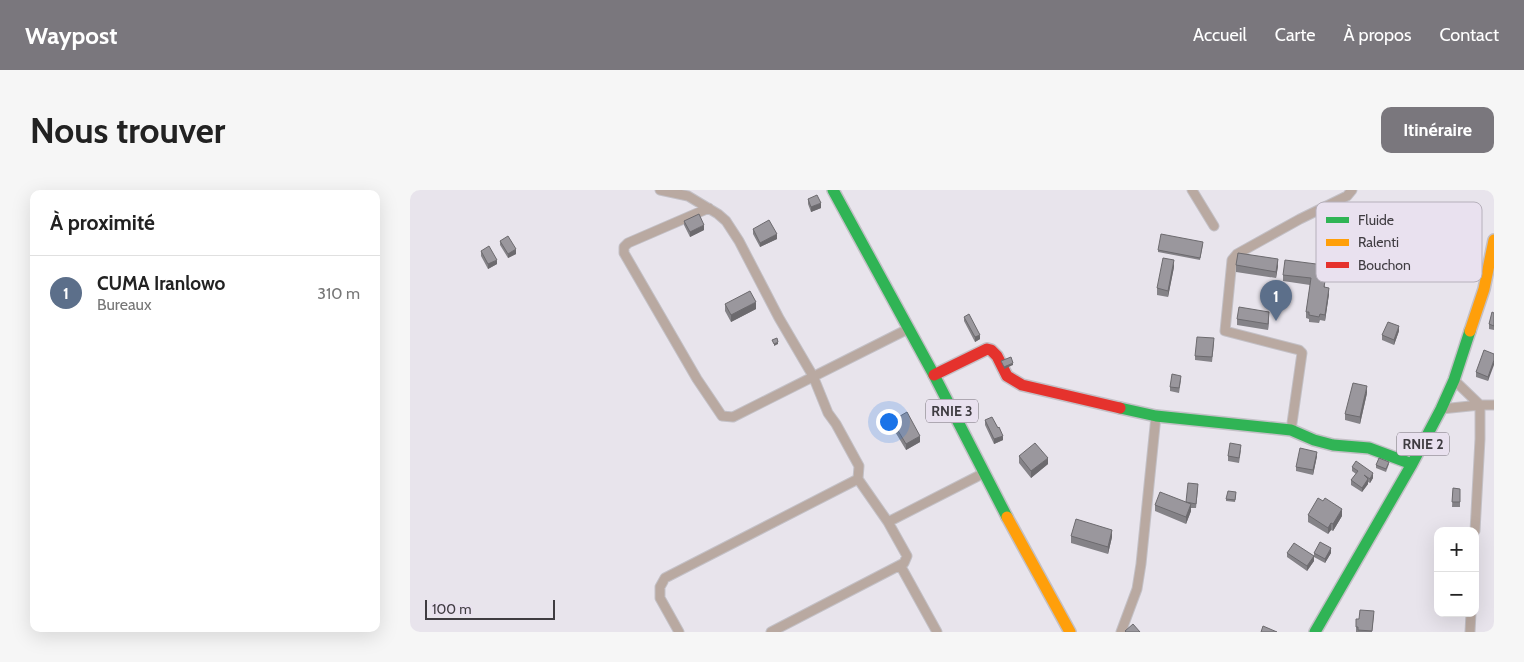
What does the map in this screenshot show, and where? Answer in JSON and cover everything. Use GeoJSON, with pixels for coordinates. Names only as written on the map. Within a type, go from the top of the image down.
{"type":"FeatureCollection","features":[{"type":"Feature","properties":{"kind":"main road","name":"RNIE 3"},"geometry":{"type":"LineString","coordinates":[[833,190],[934,375],[984,473],[1070,632]]}},
{"type":"Feature","properties":{"kind":"main road","name":"RNIE 2"},"geometry":{"type":"LineString","coordinates":[[1315,632],[1412,464],[1441,409],[1489,290],[1494,240]]}},
{"type":"Feature","properties":{"kind":"main road"},"geometry":{"type":"LineString","coordinates":[[934,375],[987,349],[995,353],[1007,375],[1022,385],[1156,416],[1291,430],[1314,440],[1333,445],[1369,448],[1412,464]]}},
{"type":"Feature","properties":{"kind":"street"},"geometry":{"type":"LineString","coordinates":[[660,190],[688,196],[710,208],[726,221],[739,241],[779,318],[813,376],[828,413],[859,466],[858,479],[888,522],[906,556],[904,563],[771,632]]}},
{"type":"Feature","properties":{"kind":"street"},"geometry":{"type":"LineString","coordinates":[[1192,190],[1214,226]]}},
{"type":"Feature","properties":{"kind":"street"},"geometry":{"type":"LineString","coordinates":[[1335,202],[1347,196],[1352,190]]}},
{"type":"Feature","properties":{"kind":"street"},"geometry":{"type":"LineString","coordinates":[[710,208],[628,243],[624,247],[624,253],[697,379],[722,416],[733,417],[908,329]]}},
{"type":"Feature","properties":{"kind":"street"},"geometry":{"type":"LineString","coordinates":[[1291,430],[1302,353],[1299,350],[1225,331],[1232,260],[1237,254],[1316,211]]}},
{"type":"Feature","properties":{"kind":"street"},"geometry":{"type":"LineString","coordinates":[[1454,380],[1480,405],[1475,527]]}},
{"type":"Feature","properties":{"kind":"street"},"geometry":{"type":"LineString","coordinates":[[1441,409],[1494,405]]}},
{"type":"Feature","properties":{"kind":"street"},"geometry":{"type":"LineString","coordinates":[[1121,632],[1137,589],[1156,416]]}},
{"type":"Feature","properties":{"kind":"street"},"geometry":{"type":"LineString","coordinates":[[888,522],[984,473]]}},
{"type":"Feature","properties":{"kind":"street"},"geometry":{"type":"LineString","coordinates":[[679,632],[660,598],[660,587],[665,578],[858,479]]}},
{"type":"Feature","properties":{"kind":"street"},"geometry":{"type":"LineString","coordinates":[[900,564],[937,632]]}},
{"type":"Feature","properties":{"kind":"street"},"geometry":{"type":"LineString","coordinates":[[1470,632],[1471,617]]}},
{"type":"Feature","properties":{"kind":"building"},"geometry":{"type":"Polygon","coordinates":[[[817,195],[821,203],[811,207],[808,199],[817,195]]]}},
{"type":"Feature","properties":{"kind":"building"},"geometry":{"type":"Polygon","coordinates":[[[699,214],[704,225],[690,232],[684,221],[699,214]]]}},
{"type":"Feature","properties":{"kind":"building"},"geometry":{"type":"Polygon","coordinates":[[[769,220],[777,234],[760,243],[753,229],[769,220]]]}},
{"type":"Feature","properties":{"kind":"building"},"geometry":{"type":"Polygon","coordinates":[[[1161,234],[1203,242],[1200,258],[1158,250],[1161,234]]]}},
{"type":"Feature","properties":{"kind":"building"},"geometry":{"type":"Polygon","coordinates":[[[508,236],[516,249],[508,254],[500,241],[508,236]]]}},
{"type":"Feature","properties":{"kind":"building"},"geometry":{"type":"Polygon","coordinates":[[[489,246],[497,260],[488,264],[481,251],[489,246]]]}},
{"type":"Feature","properties":{"kind":"building"},"geometry":{"type":"Polygon","coordinates":[[[1238,253],[1278,259],[1276,272],[1236,265],[1238,253]]]}},
{"type":"Feature","properties":{"kind":"building"},"geometry":{"type":"Polygon","coordinates":[[[1163,258],[1174,260],[1168,291],[1157,288],[1163,258]]]}},
{"type":"Feature","properties":{"kind":"building"},"geometry":{"type":"Polygon","coordinates":[[[1285,260],[1316,264],[1316,282],[1325,282],[1324,287],[1329,288],[1325,315],[1320,314],[1319,317],[1309,315],[1309,312],[1306,312],[1311,278],[1283,275],[1285,260]]]}},
{"type":"Feature","properties":{"kind":"building"},"geometry":{"type":"Polygon","coordinates":[[[750,291],[756,302],[731,315],[725,304],[750,291]]]}},
{"type":"Feature","properties":{"kind":"building"},"geometry":{"type":"Polygon","coordinates":[[[1239,307],[1269,312],[1268,324],[1237,319],[1239,307]]]}},
{"type":"Feature","properties":{"kind":"building"},"geometry":{"type":"Polygon","coordinates":[[[1492,312],[1494,313],[1494,326],[1489,324],[1492,312]]]}},
{"type":"Feature","properties":{"kind":"building"},"geometry":{"type":"Polygon","coordinates":[[[969,314],[980,335],[975,337],[964,317],[969,314]]]}},
{"type":"Feature","properties":{"kind":"building"},"geometry":{"type":"Polygon","coordinates":[[[1388,322],[1399,326],[1394,340],[1382,335],[1388,322]]]}},
{"type":"Feature","properties":{"kind":"building"},"geometry":{"type":"Polygon","coordinates":[[[1197,337],[1214,338],[1212,357],[1195,356],[1197,337]]]}},
{"type":"Feature","properties":{"kind":"building"},"geometry":{"type":"Polygon","coordinates":[[[777,338],[778,342],[774,344],[772,340],[777,338]]]}},
{"type":"Feature","properties":{"kind":"building"},"geometry":{"type":"Polygon","coordinates":[[[1484,350],[1494,354],[1494,360],[1488,377],[1476,372],[1484,350]]]}},
{"type":"Feature","properties":{"kind":"building"},"geometry":{"type":"Polygon","coordinates":[[[1011,357],[1013,363],[1004,367],[1001,361],[1011,357]]]}},
{"type":"Feature","properties":{"kind":"building"},"geometry":{"type":"Polygon","coordinates":[[[1172,374],[1181,376],[1179,388],[1170,387],[1172,374]]]}},
{"type":"Feature","properties":{"kind":"building"},"geometry":{"type":"Polygon","coordinates":[[[1353,383],[1367,386],[1360,417],[1345,414],[1353,383]]]}},
{"type":"Feature","properties":{"kind":"building"},"geometry":{"type":"Polygon","coordinates":[[[907,412],[920,436],[906,444],[894,424],[897,422],[895,419],[907,412]]]}},
{"type":"Feature","properties":{"kind":"building"},"geometry":{"type":"Polygon","coordinates":[[[992,417],[1003,436],[994,439],[985,420],[992,417]]]}},
{"type":"Feature","properties":{"kind":"building"},"geometry":{"type":"Polygon","coordinates":[[[1035,443],[1048,458],[1031,471],[1019,456],[1035,443]]]}},
{"type":"Feature","properties":{"kind":"building"},"geometry":{"type":"Polygon","coordinates":[[[1230,443],[1241,445],[1239,458],[1228,456],[1230,443]]]}},
{"type":"Feature","properties":{"kind":"building"},"geometry":{"type":"Polygon","coordinates":[[[1300,448],[1317,452],[1313,470],[1296,467],[1300,448]]]}},
{"type":"Feature","properties":{"kind":"building"},"geometry":{"type":"Polygon","coordinates":[[[1379,458],[1389,462],[1386,469],[1376,465],[1379,458]]]}},
{"type":"Feature","properties":{"kind":"building"},"geometry":{"type":"Polygon","coordinates":[[[1356,461],[1373,473],[1370,479],[1364,475],[1368,479],[1362,488],[1351,480],[1358,471],[1352,467],[1356,461]]]}},
{"type":"Feature","properties":{"kind":"building"},"geometry":{"type":"Polygon","coordinates":[[[1188,483],[1198,484],[1196,504],[1186,502],[1188,483]]]}},
{"type":"Feature","properties":{"kind":"building"},"geometry":{"type":"Polygon","coordinates":[[[1453,488],[1460,489],[1460,502],[1452,502],[1453,488]]]}},
{"type":"Feature","properties":{"kind":"building"},"geometry":{"type":"Polygon","coordinates":[[[1228,491],[1236,492],[1235,500],[1226,499],[1228,491]]]}},
{"type":"Feature","properties":{"kind":"building"},"geometry":{"type":"Polygon","coordinates":[[[1160,492],[1191,504],[1186,517],[1155,505],[1160,492]]]}},
{"type":"Feature","properties":{"kind":"building"},"geometry":{"type":"Polygon","coordinates":[[[1318,498],[1323,501],[1325,498],[1342,509],[1333,524],[1331,523],[1328,528],[1308,515],[1318,498]]]}},
{"type":"Feature","properties":{"kind":"building"},"geometry":{"type":"Polygon","coordinates":[[[1076,519],[1112,530],[1108,547],[1071,536],[1076,519]]]}},
{"type":"Feature","properties":{"kind":"building"},"geometry":{"type":"Polygon","coordinates":[[[1320,542],[1331,548],[1325,559],[1314,553],[1320,542]]]}},
{"type":"Feature","properties":{"kind":"building"},"geometry":{"type":"Polygon","coordinates":[[[1294,543],[1314,556],[1307,566],[1287,553],[1294,543]]]}},
{"type":"Feature","properties":{"kind":"building"},"geometry":{"type":"Polygon","coordinates":[[[1360,610],[1374,611],[1372,631],[1358,630],[1358,627],[1356,627],[1356,619],[1359,619],[1360,610]]]}},
{"type":"Feature","properties":{"kind":"building"},"geometry":{"type":"Polygon","coordinates":[[[1133,624],[1140,632],[1125,631],[1133,624]]]}},
{"type":"Feature","properties":{"kind":"building"},"geometry":{"type":"Polygon","coordinates":[[[1263,626],[1277,632],[1261,632],[1263,626]]]}},
{"type":"Feature","properties":{"kind":"traffic: fast"},"geometry":{"type":"LineString","coordinates":[[833,190],[934,375],[1007,517]]}},
{"type":"Feature","properties":{"kind":"traffic: fast"},"geometry":{"type":"LineString","coordinates":[[1315,632],[1412,464],[1441,409],[1454,380],[1470,331]]}},
{"type":"Feature","properties":{"kind":"traffic: fast"},"geometry":{"type":"LineString","coordinates":[[1120,408],[1156,416],[1291,430],[1314,440],[1333,445],[1369,448],[1412,464]]}},
{"type":"Feature","properties":{"kind":"traffic: slow"},"geometry":{"type":"LineString","coordinates":[[1470,331],[1484,289],[1494,240]]}},
{"type":"Feature","properties":{"kind":"traffic: slow"},"geometry":{"type":"LineString","coordinates":[[1007,517],[1070,632]]}},
{"type":"Feature","properties":{"kind":"traffic: jam"},"geometry":{"type":"LineString","coordinates":[[934,375],[987,349],[997,356],[1007,376],[1022,385],[1120,408]]}},
{"type":"Feature","properties":{"kind":"place","name":"CUMA Iranlowo"},"geometry":{"type":"Point","coordinates":[1276,321]}}]}
